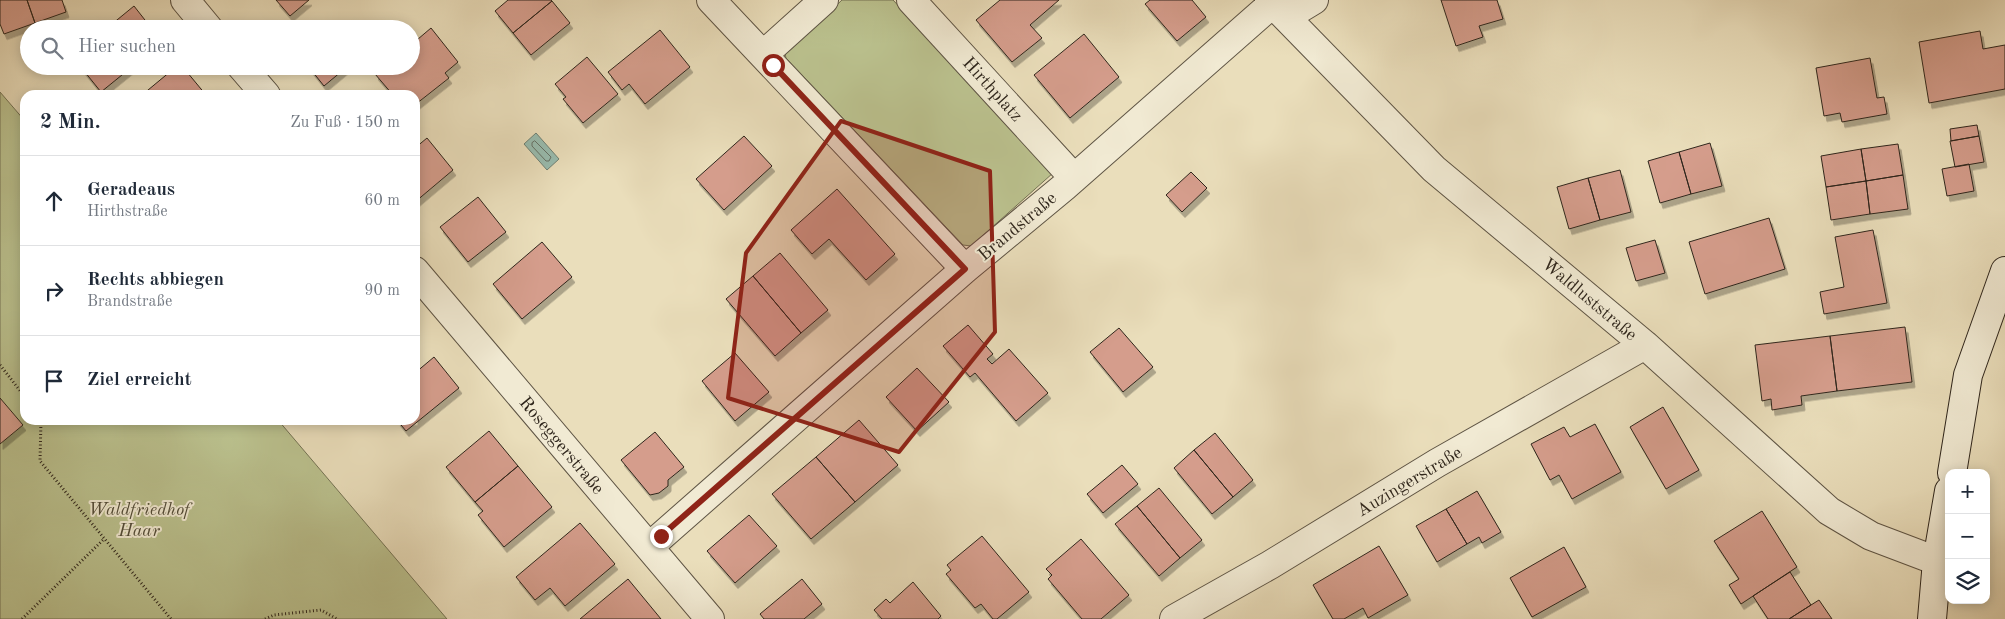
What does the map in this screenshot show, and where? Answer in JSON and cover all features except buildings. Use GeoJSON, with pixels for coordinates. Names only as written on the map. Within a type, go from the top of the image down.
{"type":"FeatureCollection","features":[{"type":"Feature","properties":{"kind":"street"},"geometry":{"type":"LineString","coordinates":[[185,0],[202,20]]}},
{"type":"Feature","properties":{"kind":"street"},"geometry":{"type":"LineString","coordinates":[[711,0],[965,269]]}},
{"type":"Feature","properties":{"kind":"street"},"geometry":{"type":"LineString","coordinates":[[763,55],[824,0]]}},
{"type":"Feature","properties":{"kind":"street","name":"Hirthplatz"},"geometry":{"type":"LineString","coordinates":[[911,0],[1074,178]]}},
{"type":"Feature","properties":{"kind":"street","name":"Brandstraße"},"geometry":{"type":"LineString","coordinates":[[649,547],[965,269],[1276,7],[1314,0]]}},
{"type":"Feature","properties":{"kind":"street","name":"Waldluststraße"},"geometry":{"type":"LineString","coordinates":[[1276,7],[1434,169],[1645,345],[1829,512],[1872,536],[1937,561]]}},
{"type":"Feature","properties":{"kind":"street"},"geometry":{"type":"LineString","coordinates":[[249,75],[262,90]]}},
{"type":"Feature","properties":{"kind":"street"},"geometry":{"type":"LineString","coordinates":[[1953,469],[1968,375],[2005,271]]}},
{"type":"Feature","properties":{"kind":"street","name":"Roseggerstraße"},"geometry":{"type":"LineString","coordinates":[[420,277],[710,619]]}},
{"type":"Feature","properties":{"kind":"street","name":"Auzingerstraße"},"geometry":{"type":"LineString","coordinates":[[1174,619],[1270,564],[1437,463],[1645,345]]}},
{"type":"Feature","properties":{"kind":"street"},"geometry":{"type":"LineString","coordinates":[[1932,619],[1937,561],[1945,514]]}},
{"type":"Feature","properties":{"kind":"path"},"geometry":{"type":"LineString","coordinates":[[0,365],[20,390]]}},
{"type":"Feature","properties":{"kind":"path"},"geometry":{"type":"LineString","coordinates":[[42,425],[40,461],[171,619]]}},
{"type":"Feature","properties":{"kind":"path"},"geometry":{"type":"LineString","coordinates":[[22,619],[104,539]]}},
{"type":"Feature","properties":{"kind":"path"},"geometry":{"type":"LineString","coordinates":[[265,619],[274,615],[321,610],[337,619]]}},
{"type":"Feature","properties":{"kind":"highlighted area"},"geometry":{"type":"Polygon","coordinates":[[[841,121],[990,171],[995,332],[899,452],[728,398],[746,253],[841,121]]]}},
{"type":"Feature","properties":{"kind":"green space"},"geometry":{"type":"Polygon","coordinates":[[[842,0],[893,0],[1053,173],[971,246],[963,245],[786,58],[785,54],[842,0]]]}},
{"type":"Feature","properties":{"kind":"green space","name":"Waldfriedhof Haar"},"geometry":{"type":"Polygon","coordinates":[[[0,92],[20,115],[20,425],[282,425],[447,619],[0,619],[0,92]]]}},
{"type":"Feature","properties":{"kind":"water"},"geometry":{"type":"Polygon","coordinates":[[[536,133],[559,159],[547,170],[524,144],[536,133]]]}},
{"type":"Feature","properties":{"kind":"route"},"geometry":{"type":"LineString","coordinates":[[661,536],[965,269],[773,65]]}}]}
